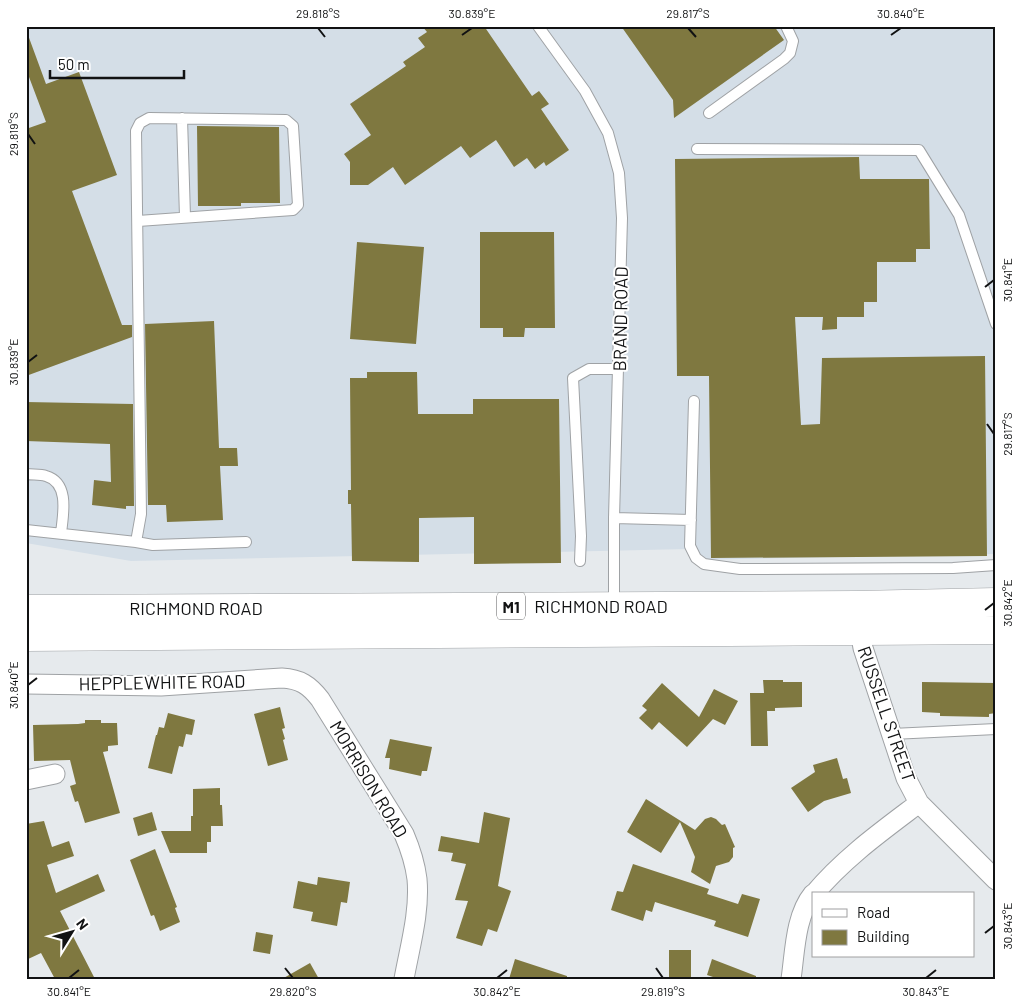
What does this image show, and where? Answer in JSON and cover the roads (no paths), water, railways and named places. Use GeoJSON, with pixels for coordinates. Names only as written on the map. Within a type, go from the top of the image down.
{"type":"FeatureCollection","features":[{"type":"Feature","properties":{"kind":"highway","name":"RICHMOND ROAD"},"geometry":{"type":"LineString","coordinates":[[858,618],[996,602]]}},
{"type":"Feature","properties":{"kind":"highway","name":"RICHMOND ROAD"},"geometry":{"type":"LineString","coordinates":[[26,609],[614,620]]}},
{"type":"Feature","properties":{"kind":"highway","name":"RICHMOND ROAD"},"geometry":{"type":"LineString","coordinates":[[26,638],[614,620],[858,618],[996,630]]}},
{"type":"Feature","properties":{"kind":"street","name":"RUSSELL STREET"},"geometry":{"type":"LineString","coordinates":[[858,618],[863,648],[906,778],[920,803],[996,880]]}},
{"type":"Feature","properties":{"kind":"street","name":"HEPPLEWHITE ROAD"},"geometry":{"type":"LineString","coordinates":[[26,684],[160,686],[282,678],[294,679],[311,688],[320,699]]}},
{"type":"Feature","properties":{"kind":"street","name":"MORRISON ROAD"},"geometry":{"type":"LineString","coordinates":[[320,699],[404,834],[412,855],[417,901],[404,979]]}},
{"type":"Feature","properties":{"kind":"street"},"geometry":{"type":"LineString","coordinates":[[26,780],[55,774]]}},
{"type":"Feature","properties":{"kind":"street"},"geometry":{"type":"LineString","coordinates":[[815,892],[830,874],[851,855],[920,803]]}},
{"type":"Feature","properties":{"kind":"street"},"geometry":{"type":"LineString","coordinates":[[791,979],[800,921],[807,901],[812,895]]}},
{"type":"Feature","properties":{"kind":"lane","name":"BRAND ROAD"},"geometry":{"type":"LineString","coordinates":[[538,26],[584,91],[608,133],[619,173],[622,218],[614,518],[614,620]]}},
{"type":"Feature","properties":{"kind":"lane"},"geometry":{"type":"LineString","coordinates":[[710,113],[790,53],[793,41],[786,26]]}},
{"type":"Feature","properties":{"kind":"lane"},"geometry":{"type":"LineString","coordinates":[[136,542],[141,514],[136,132],[140,123],[149,118],[286,120],[293,126],[298,205],[293,210],[138,221]]}},
{"type":"Feature","properties":{"kind":"lane"},"geometry":{"type":"LineString","coordinates":[[182,118],[185,218]]}},
{"type":"Feature","properties":{"kind":"lane"},"geometry":{"type":"LineString","coordinates":[[697,149],[919,150],[959,216],[996,324]]}},
{"type":"Feature","properties":{"kind":"lane"},"geometry":{"type":"LineString","coordinates":[[580,561],[581,536],[573,378],[589,369],[618,369]]}},
{"type":"Feature","properties":{"kind":"lane"},"geometry":{"type":"LineString","coordinates":[[694,401],[690,546],[696,558],[704,564],[740,570],[953,568],[996,564]]}},
{"type":"Feature","properties":{"kind":"lane"},"geometry":{"type":"LineString","coordinates":[[26,474],[48,476],[62,490],[64,502],[61,533]]}},
{"type":"Feature","properties":{"kind":"lane"},"geometry":{"type":"LineString","coordinates":[[614,518],[691,520]]}},
{"type":"Feature","properties":{"kind":"lane"},"geometry":{"type":"LineString","coordinates":[[26,530],[153,545],[246,542]]}},
{"type":"Feature","properties":{"kind":"lane"},"geometry":{"type":"LineString","coordinates":[[892,734],[996,728]]}}]}
